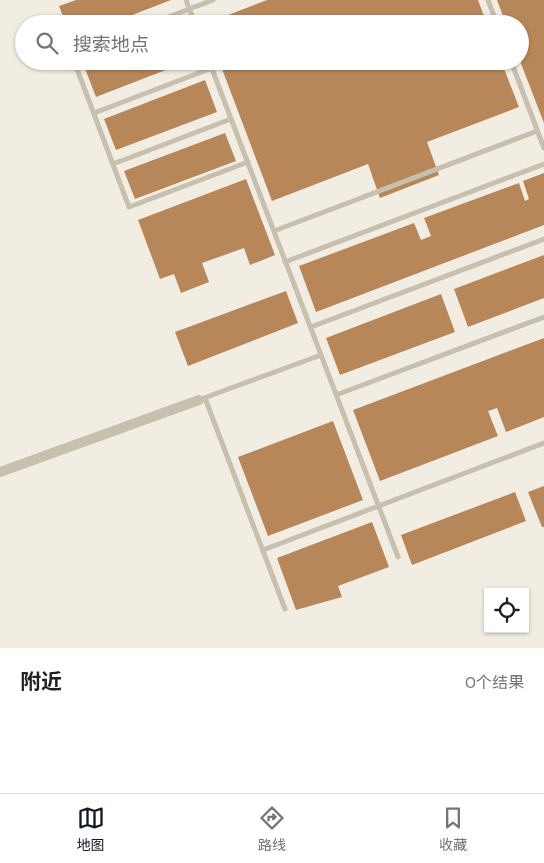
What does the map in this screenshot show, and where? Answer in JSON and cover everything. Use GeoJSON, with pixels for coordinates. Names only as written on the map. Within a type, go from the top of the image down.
{"type":"FeatureCollection","features":[{"type":"Feature","properties":{"kind":"street"},"geometry":{"type":"LineString","coordinates":[[0,472],[202,399]]}},
{"type":"Feature","properties":{"kind":"lane"},"geometry":{"type":"LineString","coordinates":[[186,0],[191,15]]}},
{"type":"Feature","properties":{"kind":"lane"},"geometry":{"type":"LineString","coordinates":[[173,15],[213,0]]}},
{"type":"Feature","properties":{"kind":"lane"},"geometry":{"type":"LineString","coordinates":[[488,0],[494,15]]}},
{"type":"Feature","properties":{"kind":"lane"},"geometry":{"type":"LineString","coordinates":[[77,70],[129,207],[248,162]]}},
{"type":"Feature","properties":{"kind":"lane"},"geometry":{"type":"LineString","coordinates":[[94,113],[207,70]]}},
{"type":"Feature","properties":{"kind":"lane"},"geometry":{"type":"LineString","coordinates":[[213,70],[398,556]]}},
{"type":"Feature","properties":{"kind":"lane"},"geometry":{"type":"LineString","coordinates":[[514,70],[544,148]]}},
{"type":"Feature","properties":{"kind":"lane"},"geometry":{"type":"LineString","coordinates":[[113,164],[231,119]]}},
{"type":"Feature","properties":{"kind":"lane"},"geometry":{"type":"LineString","coordinates":[[274,231],[537,131]]}},
{"type":"Feature","properties":{"kind":"lane"},"geometry":{"type":"LineString","coordinates":[[286,262],[544,164]]}},
{"type":"Feature","properties":{"kind":"lane"},"geometry":{"type":"LineString","coordinates":[[310,327],[544,239]]}},
{"type":"Feature","properties":{"kind":"lane"},"geometry":{"type":"LineString","coordinates":[[336,396],[544,317]]}},
{"type":"Feature","properties":{"kind":"lane"},"geometry":{"type":"LineString","coordinates":[[285,609],[202,399],[321,355]]}},
{"type":"Feature","properties":{"kind":"lane"},"geometry":{"type":"LineString","coordinates":[[263,550],[544,443]]}},
{"type":"Feature","properties":{"kind":"building"},"geometry":{"type":"Polygon","coordinates":[[[76,0],[171,0],[132,15],[62,15],[59,6],[76,0]]]}},
{"type":"Feature","properties":{"kind":"building"},"geometry":{"type":"Polygon","coordinates":[[[267,0],[478,0],[484,15],[228,15],[267,0]]]}},
{"type":"Feature","properties":{"kind":"building"},"geometry":{"type":"Polygon","coordinates":[[[497,0],[544,0],[544,123],[523,70],[529,70],[529,15],[503,15],[497,0]]]}},
{"type":"Feature","properties":{"kind":"building"},"geometry":{"type":"Polygon","coordinates":[[[86,70],[166,70],[96,97],[86,70]]]}},
{"type":"Feature","properties":{"kind":"building"},"geometry":{"type":"Polygon","coordinates":[[[222,70],[505,70],[519,107],[427,142],[439,175],[380,198],[368,164],[272,201],[222,70]]]}},
{"type":"Feature","properties":{"kind":"building"},"geometry":{"type":"Polygon","coordinates":[[[205,80],[217,112],[116,150],[104,119],[205,80]]]}},
{"type":"Feature","properties":{"kind":"building"},"geometry":{"type":"Polygon","coordinates":[[[225,133],[236,161],[135,199],[124,171],[225,133]]]}},
{"type":"Feature","properties":{"kind":"building"},"geometry":{"type":"Polygon","coordinates":[[[544,173],[544,225],[316,312],[299,266],[414,223],[421,240],[431,236],[424,218],[519,183],[525,201],[529,199],[523,181],[544,173]]]}},
{"type":"Feature","properties":{"kind":"building"},"geometry":{"type":"Polygon","coordinates":[[[246,179],[275,255],[250,265],[244,248],[202,263],[209,282],[181,293],[174,274],[160,279],[138,220],[246,179]]]}},
{"type":"Feature","properties":{"kind":"building"},"geometry":{"type":"Polygon","coordinates":[[[544,255],[544,298],[468,327],[454,289],[544,255]]]}},
{"type":"Feature","properties":{"kind":"building"},"geometry":{"type":"Polygon","coordinates":[[[286,291],[298,323],[188,366],[175,332],[286,291]]]}},
{"type":"Feature","properties":{"kind":"building"},"geometry":{"type":"Polygon","coordinates":[[[441,294],[455,332],[340,375],[326,338],[441,294]]]}},
{"type":"Feature","properties":{"kind":"building"},"geometry":{"type":"Polygon","coordinates":[[[544,338],[544,417],[506,432],[497,408],[488,411],[498,436],[380,481],[353,410],[544,338]]]}},
{"type":"Feature","properties":{"kind":"building"},"geometry":{"type":"Polygon","coordinates":[[[333,421],[363,500],[268,536],[238,457],[333,421]]]}},
{"type":"Feature","properties":{"kind":"building"},"geometry":{"type":"Polygon","coordinates":[[[544,486],[544,527],[542,527],[528,492],[544,486]]]}},
{"type":"Feature","properties":{"kind":"building"},"geometry":{"type":"Polygon","coordinates":[[[515,492],[526,521],[412,565],[401,535],[515,492]]]}},
{"type":"Feature","properties":{"kind":"building"},"geometry":{"type":"Polygon","coordinates":[[[372,522],[389,567],[338,586],[342,597],[296,610],[277,558],[372,522]]]}}]}
